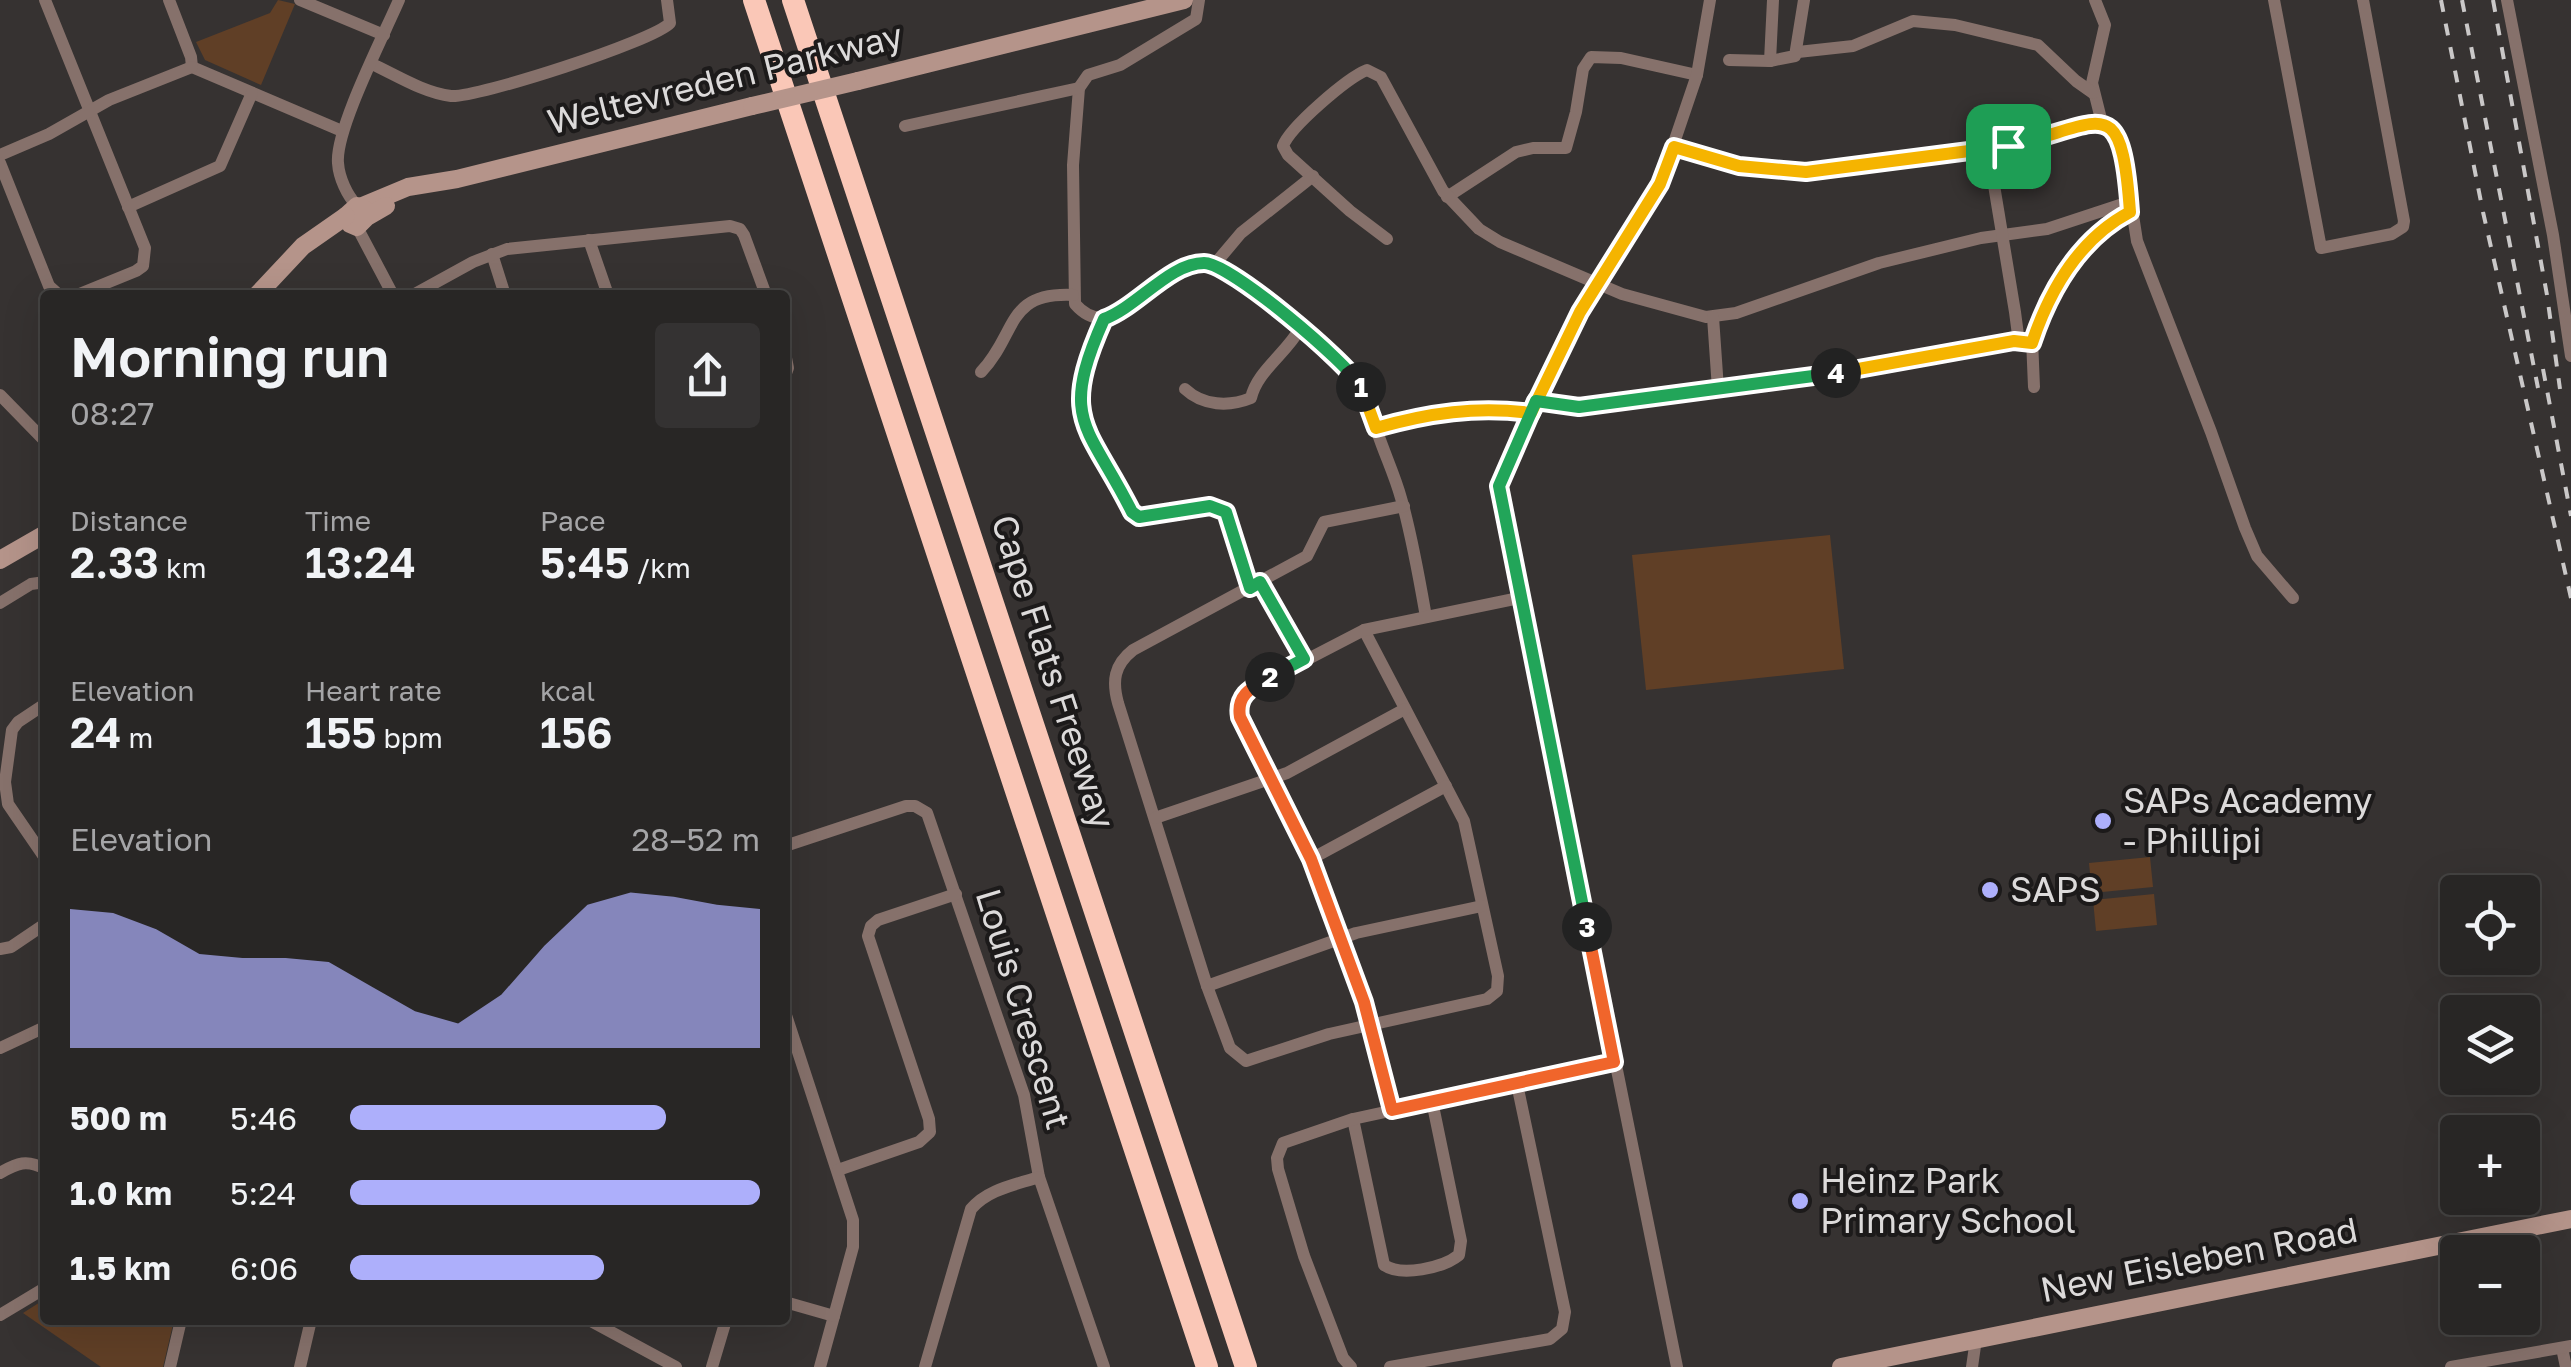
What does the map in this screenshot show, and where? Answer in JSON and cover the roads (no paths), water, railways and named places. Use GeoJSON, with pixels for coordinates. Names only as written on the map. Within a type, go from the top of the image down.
{"type":"FeatureCollection","features":[{"type":"Feature","properties":{"kind":"highway","name":"Cape Flats Freeway"},"geometry":{"type":"LineString","coordinates":[[754,0],[1207,1367]]}},
{"type":"Feature","properties":{"kind":"highway","name":"Cape Flats Freeway"},"geometry":{"type":"LineString","coordinates":[[793,0],[1246,1367]]}},
{"type":"Feature","properties":{"kind":"street"},"geometry":{"type":"LineString","coordinates":[[46,0],[144,248],[143,266],[88,290]]}},
{"type":"Feature","properties":{"kind":"street"},"geometry":{"type":"LineString","coordinates":[[169,0],[192,57],[192,67]]}},
{"type":"Feature","properties":{"kind":"street"},"geometry":{"type":"LineString","coordinates":[[300,0],[384,35]]}},
{"type":"Feature","properties":{"kind":"street"},"geometry":{"type":"LineString","coordinates":[[391,290],[357,217],[338,162],[342,130],[399,0]]}},
{"type":"Feature","properties":{"kind":"street"},"geometry":{"type":"LineString","coordinates":[[372,64],[438,94],[474,94],[591,59],[659,32],[670,22],[667,0]]}},
{"type":"Feature","properties":{"kind":"street","name":"Weltevreden Parkway"},"geometry":{"type":"LineString","coordinates":[[261,290],[303,246],[408,187],[457,179],[1184,0]]}},
{"type":"Feature","properties":{"kind":"street"},"geometry":{"type":"LineString","coordinates":[[1199,0],[1196,20],[1120,65],[1088,75],[1079,88],[1072,165],[1075,304],[1085,315],[1104,319],[1120,314],[1176,271],[1203,262],[1214,265],[1301,328],[1353,374],[1404,510],[1426,617]]}},
{"type":"Feature","properties":{"kind":"street"},"geometry":{"type":"LineString","coordinates":[[1677,1367],[1499,486],[1572,326],[1660,184],[1698,74],[1710,0]]}},
{"type":"Feature","properties":{"kind":"street"},"geometry":{"type":"LineString","coordinates":[[1770,62],[1773,0]]}},
{"type":"Feature","properties":{"kind":"street"},"geometry":{"type":"LineString","coordinates":[[1729,60],[1770,62],[1792,58],[1798,52],[1804,0]]}},
{"type":"Feature","properties":{"kind":"street"},"geometry":{"type":"LineString","coordinates":[[2095,0],[2105,25],[2093,93],[2102,123]]}},
{"type":"Feature","properties":{"kind":"street"},"geometry":{"type":"LineString","coordinates":[[2274,0],[2321,248],[2392,234],[2403,227],[2404,221],[2362,0]]}},
{"type":"Feature","properties":{"kind":"street"},"geometry":{"type":"LineString","coordinates":[[2507,0],[2556,250],[2571,356]]}},
{"type":"Feature","properties":{"kind":"street"},"geometry":{"type":"LineString","coordinates":[[1798,52],[1853,46],[1908,22],[1955,25],[2038,45],[2093,93]]}},
{"type":"Feature","properties":{"kind":"street"},"geometry":{"type":"LineString","coordinates":[[1447,197],[1516,152],[1566,148],[1583,69],[1591,57],[1621,58],[1698,74]]}},
{"type":"Feature","properties":{"kind":"street"},"geometry":{"type":"LineString","coordinates":[[0,155],[49,134],[109,100],[192,67],[342,130]]}},
{"type":"Feature","properties":{"kind":"street"},"geometry":{"type":"LineString","coordinates":[[1387,238],[1350,211],[1288,155],[1284,141],[1356,75],[1371,70],[1388,88],[1447,197],[1479,229],[1598,285],[1667,309],[1713,318],[1863,268],[2003,234],[2061,226],[2130,207]]}},
{"type":"Feature","properties":{"kind":"street"},"geometry":{"type":"LineString","coordinates":[[905,126],[1079,88]]}},
{"type":"Feature","properties":{"kind":"street"},"geometry":{"type":"LineString","coordinates":[[128,207],[220,166],[252,93]]}},
{"type":"Feature","properties":{"kind":"street"},"geometry":{"type":"LineString","coordinates":[[1674,147],[1739,166],[1796,172],[1839,171],[1988,149],[2102,123],[2113,128],[2120,138],[2130,207],[2149,275],[2212,432],[2250,541],[2260,560],[2293,598]]}},
{"type":"Feature","properties":{"kind":"street"},"geometry":{"type":"LineString","coordinates":[[1988,149],[2018,330],[2014,341]]}},
{"type":"Feature","properties":{"kind":"street"},"geometry":{"type":"LineString","coordinates":[[0,163],[54,290]]}},
{"type":"Feature","properties":{"kind":"street"},"geometry":{"type":"LineString","coordinates":[[1214,265],[1242,232],[1313,176]]}},
{"type":"Feature","properties":{"kind":"street"},"geometry":{"type":"LineString","coordinates":[[2034,387],[2032,343],[2072,259],[2130,207]]}},
{"type":"Feature","properties":{"kind":"street"},"geometry":{"type":"LineString","coordinates":[[423,290],[492,254],[526,246],[730,226],[740,229],[764,290]]}},
{"type":"Feature","properties":{"kind":"street"},"geometry":{"type":"LineString","coordinates":[[589,240],[606,290]]}},
{"type":"Feature","properties":{"kind":"street"},"geometry":{"type":"LineString","coordinates":[[492,254],[503,290]]}},
{"type":"Feature","properties":{"kind":"street"},"geometry":{"type":"LineString","coordinates":[[980,372],[993,359],[1025,305],[1040,296],[1073,295]]}},
{"type":"Feature","properties":{"kind":"street"},"geometry":{"type":"LineString","coordinates":[[1713,318],[1718,389]]}},
{"type":"Feature","properties":{"kind":"street"},"geometry":{"type":"LineString","coordinates":[[1104,319],[1081,380],[1079,401],[1092,446],[1132,512],[1139,517],[1210,506],[1226,512],[1256,585],[1304,659]]}},
{"type":"Feature","properties":{"kind":"street"},"geometry":{"type":"LineString","coordinates":[[1185,389],[1209,402],[1251,398],[1256,380],[1286,352],[1301,328]]}},
{"type":"Feature","properties":{"kind":"street"},"geometry":{"type":"LineString","coordinates":[[1376,428],[1428,414],[1467,409],[1579,407],[1818,376],[2014,341],[2032,343]]}},
{"type":"Feature","properties":{"kind":"street"},"geometry":{"type":"LineString","coordinates":[[0,395],[40,435]]}},
{"type":"Feature","properties":{"kind":"street"},"geometry":{"type":"LineString","coordinates":[[1364,630],[1464,821],[1498,976],[1497,990],[1493,996],[1329,1034],[1246,1061],[1230,1048],[1207,986],[1114,690],[1116,670],[1133,650],[1307,556],[1324,522],[1404,510]]}},
{"type":"Feature","properties":{"kind":"street"},"geometry":{"type":"LineString","coordinates":[[5,557],[40,526]]}},
{"type":"Feature","properties":{"kind":"street"},"geometry":{"type":"LineString","coordinates":[[5,557],[40,537]]}},
{"type":"Feature","properties":{"kind":"street"},"geometry":{"type":"LineString","coordinates":[[0,603],[40,583]]}},
{"type":"Feature","properties":{"kind":"street"},"geometry":{"type":"LineString","coordinates":[[1392,1110],[1372,1024],[1311,859],[1240,717],[1240,700],[1252,688],[1364,630],[1519,598]]}},
{"type":"Feature","properties":{"kind":"street"},"geometry":{"type":"LineString","coordinates":[[40,707],[6,727],[3,781],[8,804],[40,851]]}},
{"type":"Feature","properties":{"kind":"street"},"geometry":{"type":"LineString","coordinates":[[1155,818],[1272,780],[1404,709]]}},
{"type":"Feature","properties":{"kind":"street"},"geometry":{"type":"LineString","coordinates":[[1311,859],[1446,786]]}},
{"type":"Feature","properties":{"kind":"street","name":"Louis Crescent"},"geometry":{"type":"LineString","coordinates":[[790,844],[915,806],[931,819],[1024,1095],[1039,1177],[1104,1367]]}},
{"type":"Feature","properties":{"kind":"street"},"geometry":{"type":"LineString","coordinates":[[838,1170],[919,1142],[930,1132],[929,1118],[868,936],[878,920],[956,894]]}},
{"type":"Feature","properties":{"kind":"street"},"geometry":{"type":"LineString","coordinates":[[1207,986],[1340,938],[1482,906]]}},
{"type":"Feature","properties":{"kind":"street"},"geometry":{"type":"LineString","coordinates":[[0,949],[10,947],[40,927]]}},
{"type":"Feature","properties":{"kind":"street"},"geometry":{"type":"LineString","coordinates":[[0,1048],[40,1028]]}},
{"type":"Feature","properties":{"kind":"street"},"geometry":{"type":"LineString","coordinates":[[792,1053],[838,1170],[854,1233],[820,1367]]}},
{"type":"Feature","properties":{"kind":"street"},"geometry":{"type":"LineString","coordinates":[[1351,1367],[1343,1358],[1304,1256],[1277,1158],[1279,1150],[1289,1139],[1353,1119],[1614,1062]]}},
{"type":"Feature","properties":{"kind":"street"},"geometry":{"type":"LineString","coordinates":[[1390,1367],[1550,1339],[1562,1329],[1565,1312],[1518,1084]]}},
{"type":"Feature","properties":{"kind":"street"},"geometry":{"type":"LineString","coordinates":[[1353,1119],[1384,1265],[1401,1272],[1450,1262],[1459,1255],[1461,1241],[1432,1101]]}},
{"type":"Feature","properties":{"kind":"street"},"geometry":{"type":"LineString","coordinates":[[0,1174],[20,1163],[40,1167]]}},
{"type":"Feature","properties":{"kind":"street"},"geometry":{"type":"LineString","coordinates":[[925,1367],[971,1210],[980,1198],[1039,1177]]}},
{"type":"Feature","properties":{"kind":"street","name":"New Eisleben Road"},"geometry":{"type":"LineString","coordinates":[[1841,1367],[1971,1350],[2571,1220]]}},
{"type":"Feature","properties":{"kind":"street"},"geometry":{"type":"LineString","coordinates":[[0,1315],[40,1291]]}},
{"type":"Feature","properties":{"kind":"street"},"geometry":{"type":"LineString","coordinates":[[790,1303],[834,1316]]}},
{"type":"Feature","properties":{"kind":"street"},"geometry":{"type":"LineString","coordinates":[[170,1367],[181,1325]]}},
{"type":"Feature","properties":{"kind":"street"},"geometry":{"type":"LineString","coordinates":[[300,1367],[311,1325]]}},
{"type":"Feature","properties":{"kind":"street"},"geometry":{"type":"LineString","coordinates":[[597,1325],[676,1367]]}},
{"type":"Feature","properties":{"kind":"street"},"geometry":{"type":"LineString","coordinates":[[712,1367],[725,1325]]}},
{"type":"Feature","properties":{"kind":"street"},"geometry":{"type":"LineString","coordinates":[[2451,1367],[2566,1347],[2566,1367]]}},
{"type":"Feature","properties":{"kind":"railway"},"geometry":{"type":"LineString","coordinates":[[2441,0],[2483,212],[2571,598]]}},
{"type":"Feature","properties":{"kind":"railway"},"geometry":{"type":"LineString","coordinates":[[2462,0],[2538,388]]}},
{"type":"Feature","properties":{"kind":"railway"},"geometry":{"type":"LineString","coordinates":[[2493,0],[2547,295],[2560,389]]}},
{"type":"Feature","properties":{"kind":"railway"},"geometry":{"type":"LineString","coordinates":[[2543,369],[2571,516]]}},
{"type":"Feature","properties":{"kind":"place","name":"SAPs Academy - Phillipi"},"geometry":{"type":"Point","coordinates":[2103,821]}},
{"type":"Feature","properties":{"kind":"place","name":"SAPS"},"geometry":{"type":"Point","coordinates":[1990,890]}},
{"type":"Feature","properties":{"kind":"place","name":"Heinz Park Primary School"},"geometry":{"type":"Point","coordinates":[1800,1201]}}]}
